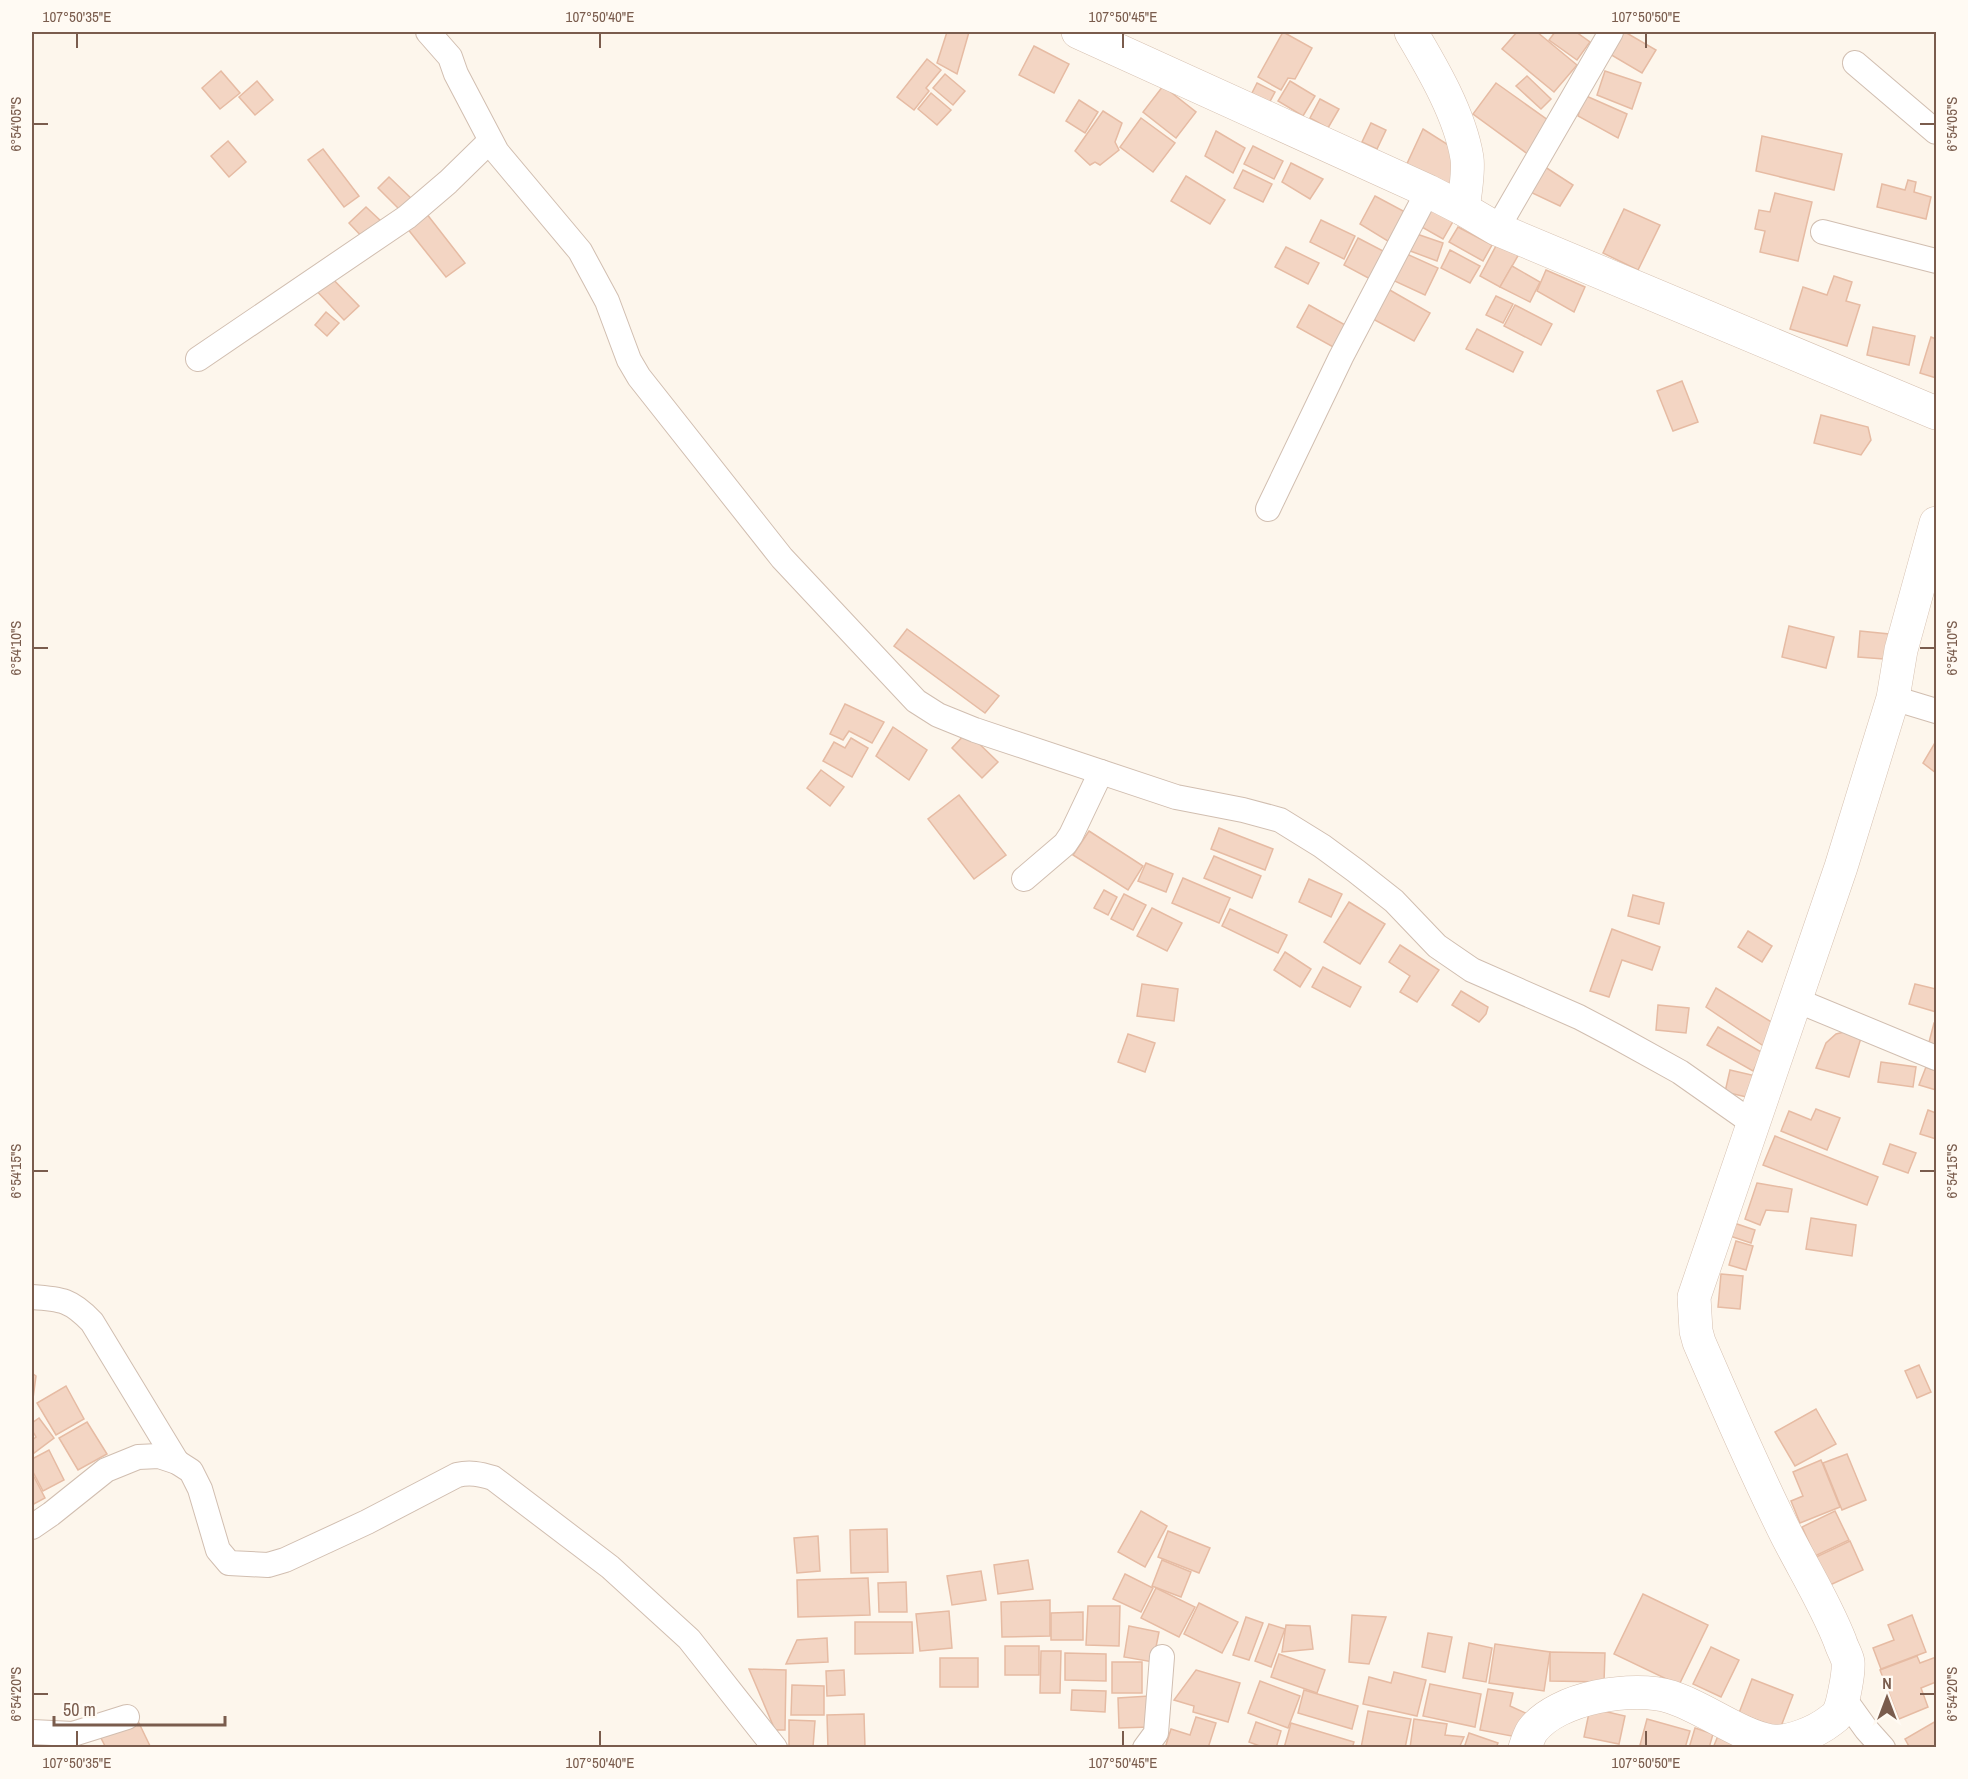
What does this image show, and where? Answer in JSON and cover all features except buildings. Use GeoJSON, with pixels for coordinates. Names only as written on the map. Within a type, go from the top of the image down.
{"type":"FeatureCollection","features":[{"type":"Feature","properties":{"kind":"street"},"geometry":{"type":"LineString","coordinates":[[428,32],[450,57],[456,74],[490,141],[506,165],[580,251],[608,301],[629,360],[639,377],[782,558],[909,694],[926,709],[1020,746],[1176,797],[1280,820],[1322,846],[1356,871],[1394,901],[1437,946],[1472,970],[1579,1017],[1616,1036],[1680,1072],[1754,1124]]}},
{"type":"Feature","properties":{"kind":"street"},"geometry":{"type":"LineString","coordinates":[[1078,32],[1428,191],[1463,208],[1497,229],[1936,413]]}},
{"type":"Feature","properties":{"kind":"street"},"geometry":{"type":"LineString","coordinates":[[1411,32],[1428,60],[1459,126],[1467,160],[1463,208]]}},
{"type":"Feature","properties":{"kind":"street"},"geometry":{"type":"LineString","coordinates":[[1497,229],[1611,32]]}},
{"type":"Feature","properties":{"kind":"street"},"geometry":{"type":"LineString","coordinates":[[1855,63],[1936,132]]}},
{"type":"Feature","properties":{"kind":"street"},"geometry":{"type":"LineString","coordinates":[[198,359],[407,217],[448,182],[490,141]]}},
{"type":"Feature","properties":{"kind":"street"},"geometry":{"type":"LineString","coordinates":[[1268,509],[1341,357],[1428,191]]}},
{"type":"Feature","properties":{"kind":"street"},"geometry":{"type":"LineString","coordinates":[[1823,232],[1936,261]]}},
{"type":"Feature","properties":{"kind":"street"},"geometry":{"type":"LineString","coordinates":[[1525,1748],[1532,1731],[1550,1716],[1570,1704],[1633,1692],[1670,1696],[1772,1744],[1821,1728],[1837,1715],[1843,1697],[1848,1663],[1833,1624],[1787,1536],[1741,1439],[1696,1331],[1694,1297],[1841,867],[1893,698],[1900,650],[1936,523]]}},
{"type":"Feature","properties":{"kind":"street"},"geometry":{"type":"LineString","coordinates":[[1893,698],[1936,711]]}},
{"type":"Feature","properties":{"kind":"street"},"geometry":{"type":"LineString","coordinates":[[1024,879],[1065,844],[1101,772]]}},
{"type":"Feature","properties":{"kind":"street"},"geometry":{"type":"LineString","coordinates":[[1796,1000],[1936,1058]]}},
{"type":"Feature","properties":{"kind":"street"},"geometry":{"type":"LineString","coordinates":[[32,1297],[63,1300],[78,1307],[92,1322],[177,1462]]}},
{"type":"Feature","properties":{"kind":"street"},"geometry":{"type":"LineString","coordinates":[[32,1527],[106,1470],[138,1457],[159,1456],[177,1462],[191,1471],[200,1489],[218,1550],[229,1563],[249,1566],[268,1565],[285,1560],[367,1522],[457,1474],[470,1472],[493,1478],[610,1566],[689,1639],[775,1748]]}},
{"type":"Feature","properties":{"kind":"street"},"geometry":{"type":"LineString","coordinates":[[1145,1748],[1156,1733],[1162,1657]]}},
{"type":"Feature","properties":{"kind":"street"},"geometry":{"type":"LineString","coordinates":[[1843,1697],[1883,1748]]}},
{"type":"Feature","properties":{"kind":"street"},"geometry":{"type":"LineString","coordinates":[[32,1732],[73,1734],[127,1717]]}}]}
